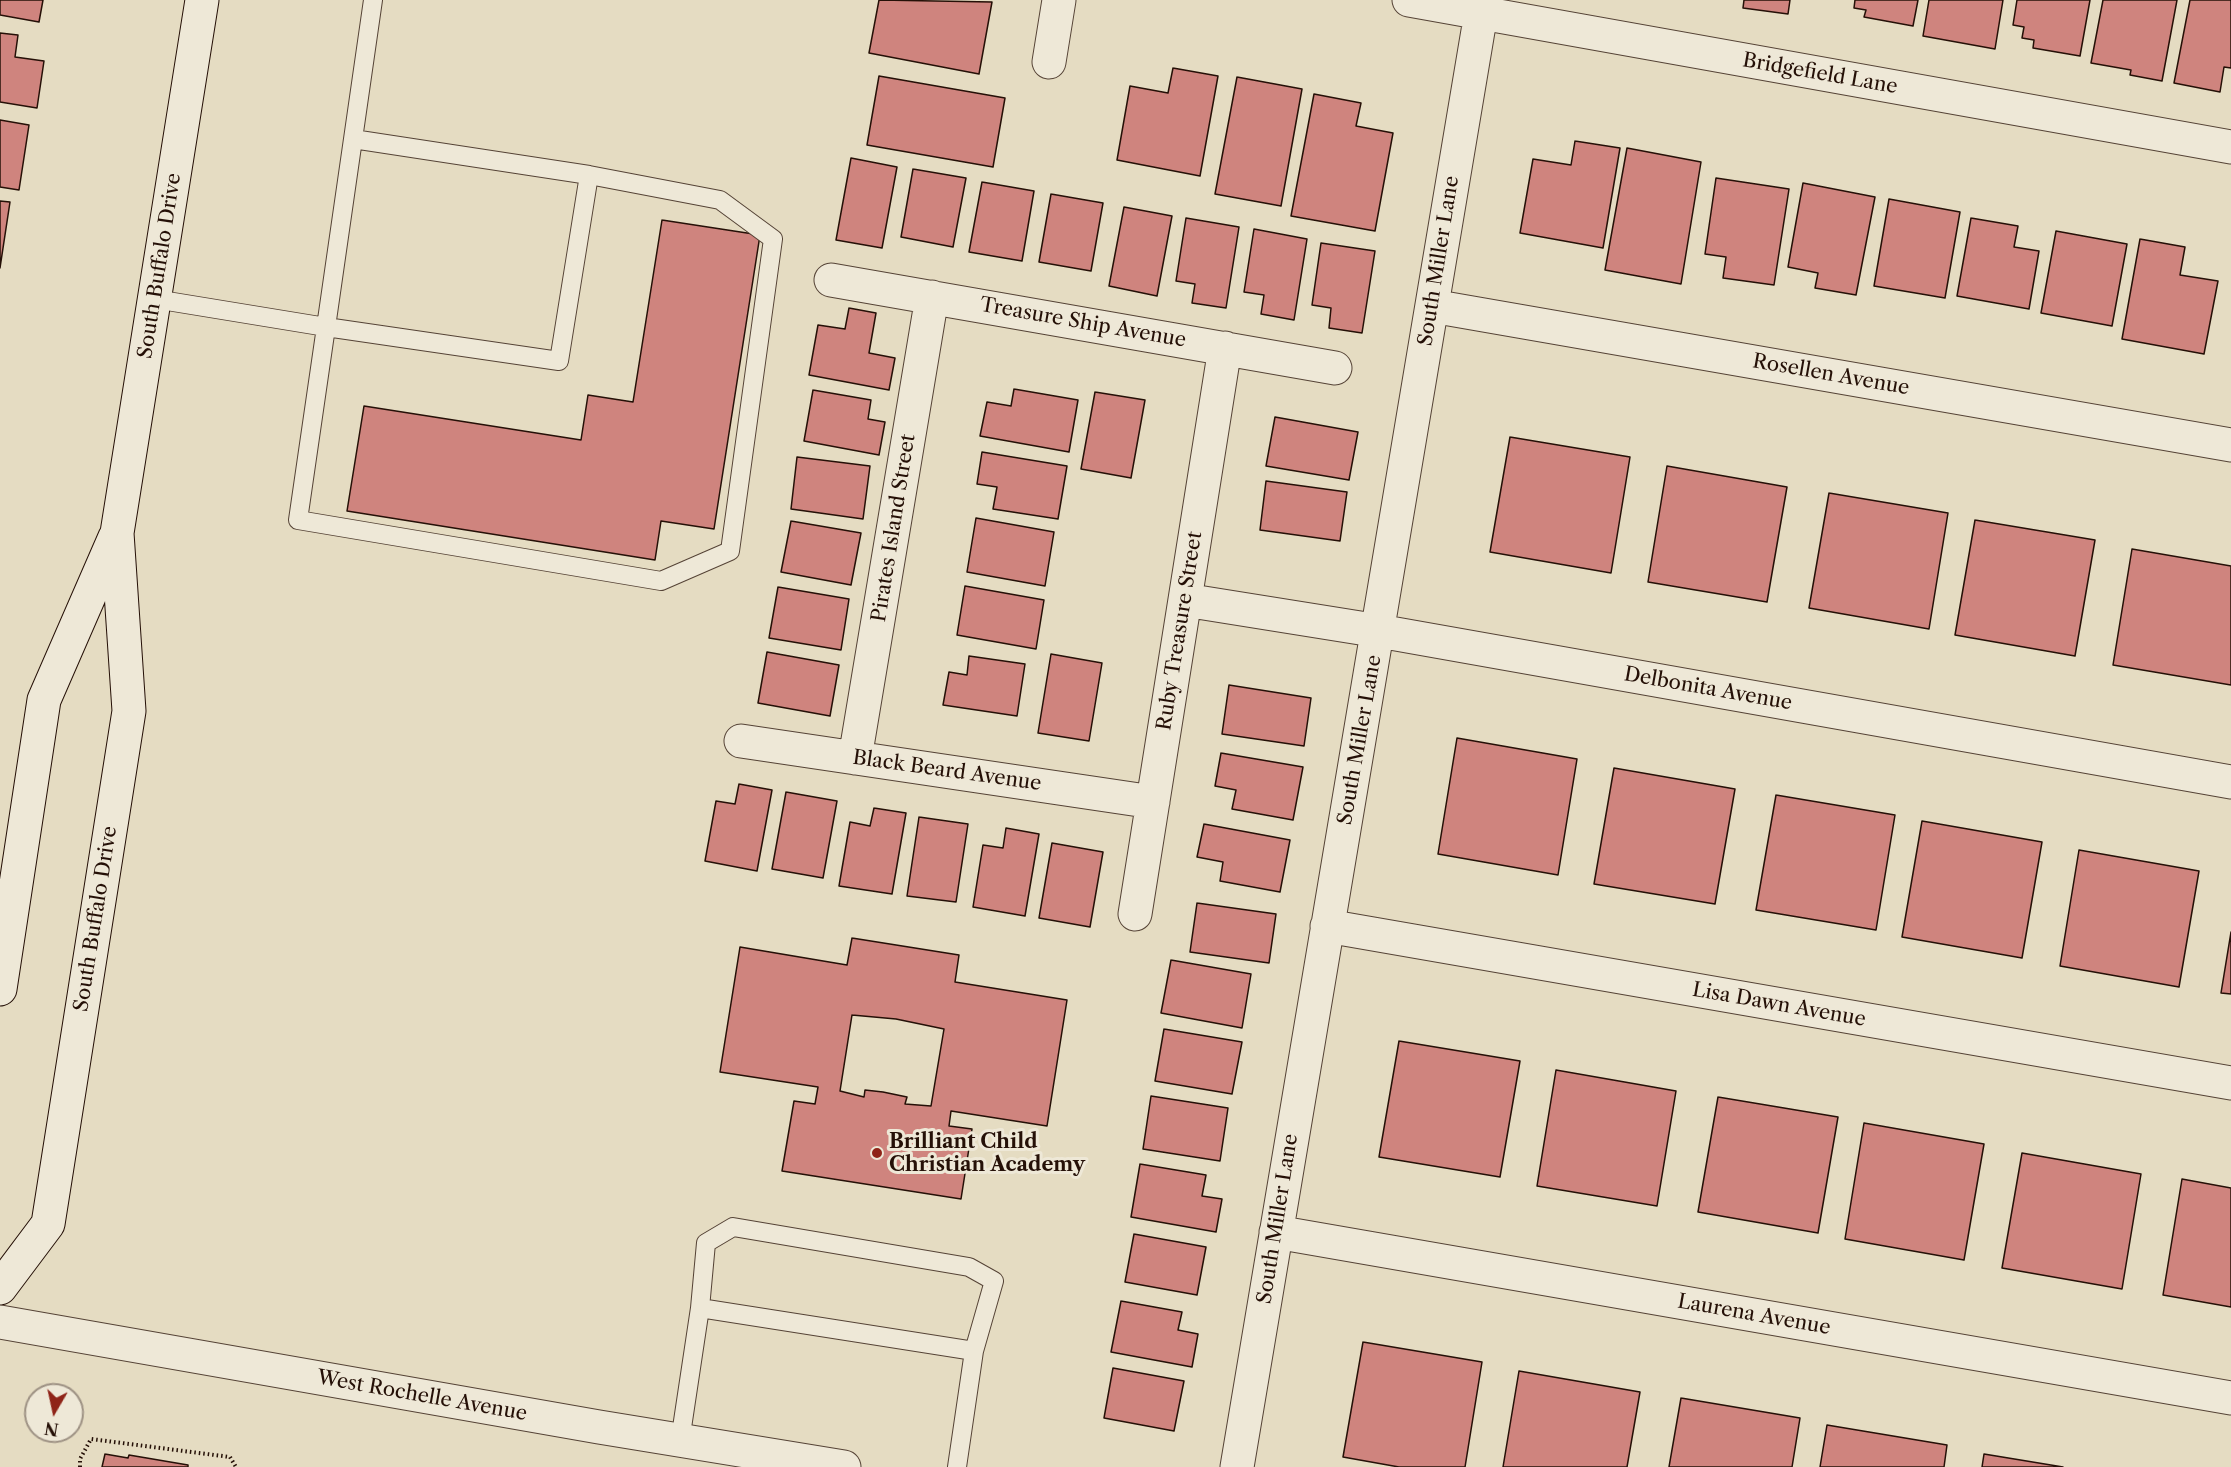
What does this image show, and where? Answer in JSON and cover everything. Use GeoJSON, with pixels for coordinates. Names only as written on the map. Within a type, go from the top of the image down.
{"type":"FeatureCollection","features":[{"type":"Feature","properties":{"kind":"street","name":"South Buffalo Drive"},"geometry":{"type":"LineString","coordinates":[[0,1288],[48,1224],[129,711],[117,532],[202,0]]}},
{"type":"Feature","properties":{"kind":"street"},"geometry":{"type":"LineString","coordinates":[[1049,62],[1059,0]]}},
{"type":"Feature","properties":{"kind":"street","name":"Bridgefield Lane"},"geometry":{"type":"LineString","coordinates":[[1409,0],[2231,147]]}},
{"type":"Feature","properties":{"kind":"street","name":"South Miller Lane"},"geometry":{"type":"LineString","coordinates":[[1238,1467],[1481,13]]}},
{"type":"Feature","properties":{"kind":"street","name":"Treasure Ship Avenue"},"geometry":{"type":"LineString","coordinates":[[831,280],[1335,368]]}},
{"type":"Feature","properties":{"kind":"street","name":"Pirates Island Street"},"geometry":{"type":"LineString","coordinates":[[855,758],[932,297]]}},
{"type":"Feature","properties":{"kind":"street","name":"Rosellen Avenue"},"geometry":{"type":"LineString","coordinates":[[1432,306],[2231,445]]}},
{"type":"Feature","properties":{"kind":"street","name":"Ruby Treasure Street"},"geometry":{"type":"LineString","coordinates":[[1135,914],[1225,348]]}},
{"type":"Feature","properties":{"kind":"street","name":"South Buffalo Drive"},"geometry":{"type":"LineString","coordinates":[[0,989],[44,700],[117,532]]}},
{"type":"Feature","properties":{"kind":"street","name":"Delbonita Avenue"},"geometry":{"type":"LineString","coordinates":[[1185,600],[1379,631],[2231,782]]}},
{"type":"Feature","properties":{"kind":"street","name":"Black Beard Avenue"},"geometry":{"type":"LineString","coordinates":[[741,741],[1153,802]]}},
{"type":"Feature","properties":{"kind":"street","name":"Lisa Dawn Avenue"},"geometry":{"type":"LineString","coordinates":[[1327,926],[2231,1083]]}},
{"type":"Feature","properties":{"kind":"street","name":"Laurena Avenue"},"geometry":{"type":"LineString","coordinates":[[1276,1232],[2231,1398]]}},
{"type":"Feature","properties":{"kind":"street","name":"West Rochelle Avenue"},"geometry":{"type":"LineString","coordinates":[[0,1322],[680,1441],[844,1467]]}},
{"type":"Feature","properties":{"kind":"lane"},"geometry":{"type":"LineString","coordinates":[[353,139],[589,175],[720,200],[773,239],[730,551],[661,581],[298,520],[372,0]]}},
{"type":"Feature","properties":{"kind":"lane"},"geometry":{"type":"LineString","coordinates":[[155,299],[559,361],[589,175]]}},
{"type":"Feature","properties":{"kind":"lane"},"geometry":{"type":"LineString","coordinates":[[680,1441],[700,1308],[706,1243],[733,1227],[969,1267],[994,1281],[974,1351],[957,1467]]}},
{"type":"Feature","properties":{"kind":"lane"},"geometry":{"type":"LineString","coordinates":[[700,1308],[974,1351]]}},
{"type":"Feature","properties":{"kind":"path"},"geometry":{"type":"LineString","coordinates":[[80,1467],[80,1459],[92,1439],[230,1457],[236,1467]]}},
{"type":"Feature","properties":{"kind":"building"},"geometry":{"type":"Polygon","coordinates":[[[0,0],[43,0],[39,22],[0,15],[0,0]]]}},
{"type":"Feature","properties":{"kind":"building"},"geometry":{"type":"Polygon","coordinates":[[[879,0],[992,2],[979,74],[869,53],[879,0]]]}},
{"type":"Feature","properties":{"kind":"building"},"geometry":{"type":"Polygon","coordinates":[[[1744,0],[1790,0],[1788,14],[1743,8],[1744,0]]]}},
{"type":"Feature","properties":{"kind":"building"},"geometry":{"type":"Polygon","coordinates":[[[1855,0],[1918,0],[1913,26],[1864,17],[1866,10],[1854,8],[1855,0]]]}},
{"type":"Feature","properties":{"kind":"building"},"geometry":{"type":"Polygon","coordinates":[[[1929,0],[2003,0],[1995,49],[1923,36],[1929,0]]]}},
{"type":"Feature","properties":{"kind":"building"},"geometry":{"type":"Polygon","coordinates":[[[2017,0],[2090,0],[2080,56],[2033,48],[2034,40],[2022,38],[2024,27],[2013,25],[2017,0]]]}},
{"type":"Feature","properties":{"kind":"building"},"geometry":{"type":"Polygon","coordinates":[[[2103,0],[2177,0],[2162,81],[2130,75],[2131,70],[2091,63],[2103,0]]]}},
{"type":"Feature","properties":{"kind":"building"},"geometry":{"type":"Polygon","coordinates":[[[2190,0],[2231,0],[2231,68],[2224,67],[2220,92],[2174,83],[2190,0]]]}},
{"type":"Feature","properties":{"kind":"building"},"geometry":{"type":"Polygon","coordinates":[[[0,33],[18,35],[15,57],[44,61],[37,108],[0,102],[0,33]]]}},
{"type":"Feature","properties":{"kind":"building"},"geometry":{"type":"Polygon","coordinates":[[[1173,68],[1218,76],[1200,176],[1117,160],[1130,86],[1168,93],[1173,68]]]}},
{"type":"Feature","properties":{"kind":"building"},"geometry":{"type":"Polygon","coordinates":[[[879,76],[1005,98],[993,167],[867,145],[879,76]]]}},
{"type":"Feature","properties":{"kind":"building"},"geometry":{"type":"Polygon","coordinates":[[[1237,77],[1302,89],[1281,206],[1215,194],[1237,77]]]}},
{"type":"Feature","properties":{"kind":"building"},"geometry":{"type":"Polygon","coordinates":[[[1314,94],[1361,103],[1356,126],[1393,133],[1375,231],[1291,216],[1314,94]]]}},
{"type":"Feature","properties":{"kind":"building"},"geometry":{"type":"Polygon","coordinates":[[[0,120],[29,125],[19,190],[0,187],[0,120]]]}},
{"type":"Feature","properties":{"kind":"building"},"geometry":{"type":"Polygon","coordinates":[[[1575,141],[1620,148],[1603,248],[1520,233],[1533,159],[1571,165],[1575,141]]]}},
{"type":"Feature","properties":{"kind":"building"},"geometry":{"type":"Polygon","coordinates":[[[1627,148],[1701,162],[1681,284],[1605,270],[1627,148]]]}},
{"type":"Feature","properties":{"kind":"building"},"geometry":{"type":"Polygon","coordinates":[[[851,158],[897,167],[882,248],[836,240],[851,158]]]}},
{"type":"Feature","properties":{"kind":"building"},"geometry":{"type":"Polygon","coordinates":[[[913,169],[966,178],[953,247],[901,237],[913,169]]]}},
{"type":"Feature","properties":{"kind":"building"},"geometry":{"type":"Polygon","coordinates":[[[1716,178],[1789,189],[1774,285],[1723,278],[1726,257],[1705,254],[1716,178]]]}},
{"type":"Feature","properties":{"kind":"building"},"geometry":{"type":"Polygon","coordinates":[[[982,182],[1034,191],[1022,261],[969,252],[982,182]]]}},
{"type":"Feature","properties":{"kind":"building"},"geometry":{"type":"Polygon","coordinates":[[[1803,183],[1875,197],[1856,295],[1815,288],[1818,273],[1788,267],[1803,183]]]}},
{"type":"Feature","properties":{"kind":"building"},"geometry":{"type":"Polygon","coordinates":[[[1051,194],[1103,203],[1091,271],[1039,262],[1051,194]]]}},
{"type":"Feature","properties":{"kind":"building"},"geometry":{"type":"Polygon","coordinates":[[[1889,199],[1960,212],[1945,298],[1874,286],[1889,199]]]}},
{"type":"Feature","properties":{"kind":"building"},"geometry":{"type":"Polygon","coordinates":[[[0,201],[10,202],[0,268],[0,201]]]}},
{"type":"Feature","properties":{"kind":"building"},"geometry":{"type":"Polygon","coordinates":[[[1124,207],[1172,216],[1157,296],[1109,286],[1124,207]]]}},
{"type":"Feature","properties":{"kind":"building"},"geometry":{"type":"Polygon","coordinates":[[[1186,218],[1239,227],[1226,308],[1192,303],[1195,284],[1176,281],[1186,218]]]}},
{"type":"Feature","properties":{"kind":"building"},"geometry":{"type":"Polygon","coordinates":[[[1971,218],[2018,226],[2014,247],[2039,251],[2029,309],[1957,296],[1971,218]]]}},
{"type":"Feature","properties":{"kind":"building"},"geometry":{"type":"Polygon","coordinates":[[[662,220],[760,235],[714,529],[661,521],[655,560],[347,511],[364,406],[581,440],[588,395],[633,402],[662,220]]]}},
{"type":"Feature","properties":{"kind":"building"},"geometry":{"type":"Polygon","coordinates":[[[1254,229],[1307,239],[1294,320],[1261,314],[1264,295],[1244,292],[1254,229]]]}},
{"type":"Feature","properties":{"kind":"building"},"geometry":{"type":"Polygon","coordinates":[[[2056,231],[2127,244],[2112,326],[2041,313],[2056,231]]]}},
{"type":"Feature","properties":{"kind":"building"},"geometry":{"type":"Polygon","coordinates":[[[2140,239],[2185,247],[2180,275],[2218,281],[2204,354],[2122,339],[2140,239]]]}},
{"type":"Feature","properties":{"kind":"building"},"geometry":{"type":"Polygon","coordinates":[[[1321,243],[1375,251],[1362,333],[1329,328],[1331,308],[1312,305],[1321,243]]]}},
{"type":"Feature","properties":{"kind":"building"},"geometry":{"type":"Polygon","coordinates":[[[849,308],[876,313],[869,353],[895,358],[889,390],[809,375],[818,325],[845,329],[849,308]]]}},
{"type":"Feature","properties":{"kind":"building"},"geometry":{"type":"Polygon","coordinates":[[[1014,389],[1078,400],[1069,452],[980,436],[987,402],[1011,406],[1014,389]]]}},
{"type":"Feature","properties":{"kind":"building"},"geometry":{"type":"Polygon","coordinates":[[[813,390],[871,400],[868,419],[885,422],[879,455],[804,441],[813,390]]]}},
{"type":"Feature","properties":{"kind":"building"},"geometry":{"type":"Polygon","coordinates":[[[1095,392],[1145,400],[1131,478],[1081,469],[1095,392]]]}},
{"type":"Feature","properties":{"kind":"building"},"geometry":{"type":"Polygon","coordinates":[[[1275,417],[1358,432],[1349,480],[1266,466],[1275,417]]]}},
{"type":"Feature","properties":{"kind":"building"},"geometry":{"type":"Polygon","coordinates":[[[1510,437],[1630,457],[1611,573],[1490,552],[1510,437]]]}},
{"type":"Feature","properties":{"kind":"building"},"geometry":{"type":"Polygon","coordinates":[[[982,452],[1067,466],[1058,519],[993,509],[997,487],[977,484],[982,452]]]}},
{"type":"Feature","properties":{"kind":"building"},"geometry":{"type":"Polygon","coordinates":[[[797,457],[870,466],[863,519],[791,509],[797,457]]]}},
{"type":"Feature","properties":{"kind":"building"},"geometry":{"type":"Polygon","coordinates":[[[1667,466],[1787,487],[1767,602],[1648,582],[1667,466]]]}},
{"type":"Feature","properties":{"kind":"building"},"geometry":{"type":"Polygon","coordinates":[[[1266,481],[1347,492],[1340,541],[1260,530],[1266,481]]]}},
{"type":"Feature","properties":{"kind":"building"},"geometry":{"type":"Polygon","coordinates":[[[1829,493],[1948,513],[1929,629],[1809,608],[1829,493]]]}},
{"type":"Feature","properties":{"kind":"building"},"geometry":{"type":"Polygon","coordinates":[[[976,518],[1054,532],[1045,586],[967,572],[976,518]]]}},
{"type":"Feature","properties":{"kind":"building"},"geometry":{"type":"Polygon","coordinates":[[[1975,520],[2095,540],[2075,656],[1955,635],[1975,520]]]}},
{"type":"Feature","properties":{"kind":"building"},"geometry":{"type":"Polygon","coordinates":[[[791,521],[861,533],[851,585],[781,572],[791,521]]]}},
{"type":"Feature","properties":{"kind":"building"},"geometry":{"type":"Polygon","coordinates":[[[2132,549],[2231,566],[2231,685],[2113,665],[2132,549]]]}},
{"type":"Feature","properties":{"kind":"building"},"geometry":{"type":"Polygon","coordinates":[[[965,586],[1044,600],[1036,649],[957,635],[965,586]]]}},
{"type":"Feature","properties":{"kind":"building"},"geometry":{"type":"Polygon","coordinates":[[[778,587],[849,599],[841,650],[769,638],[778,587]]]}},
{"type":"Feature","properties":{"kind":"building"},"geometry":{"type":"Polygon","coordinates":[[[767,652],[839,665],[830,716],[758,703],[767,652]]]}},
{"type":"Feature","properties":{"kind":"building"},"geometry":{"type":"Polygon","coordinates":[[[1051,654],[1102,663],[1089,741],[1038,733],[1051,654]]]}},
{"type":"Feature","properties":{"kind":"building"},"geometry":{"type":"Polygon","coordinates":[[[969,656],[1025,664],[1017,716],[943,705],[949,672],[967,675],[969,656]]]}},
{"type":"Feature","properties":{"kind":"building"},"geometry":{"type":"Polygon","coordinates":[[[1229,685],[1311,698],[1304,746],[1222,734],[1229,685]]]}},
{"type":"Feature","properties":{"kind":"building"},"geometry":{"type":"Polygon","coordinates":[[[1457,738],[1577,759],[1558,875],[1438,854],[1457,738]]]}},
{"type":"Feature","properties":{"kind":"building"},"geometry":{"type":"Polygon","coordinates":[[[1221,753],[1303,767],[1293,820],[1232,809],[1236,790],[1215,786],[1221,753]]]}},
{"type":"Feature","properties":{"kind":"building"},"geometry":{"type":"Polygon","coordinates":[[[1614,768],[1735,789],[1715,904],[1594,884],[1614,768]]]}},
{"type":"Feature","properties":{"kind":"building"},"geometry":{"type":"Polygon","coordinates":[[[739,784],[772,790],[757,871],[705,861],[716,801],[735,804],[739,784]]]}},
{"type":"Feature","properties":{"kind":"building"},"geometry":{"type":"Polygon","coordinates":[[[786,792],[837,801],[823,878],[772,869],[786,792]]]}},
{"type":"Feature","properties":{"kind":"building"},"geometry":{"type":"Polygon","coordinates":[[[1776,795],[1895,815],[1876,930],[1756,910],[1776,795]]]}},
{"type":"Feature","properties":{"kind":"building"},"geometry":{"type":"Polygon","coordinates":[[[874,808],[906,813],[892,894],[839,886],[850,822],[870,826],[874,808]]]}},
{"type":"Feature","properties":{"kind":"building"},"geometry":{"type":"Polygon","coordinates":[[[919,817],[968,824],[956,902],[907,896],[919,817]]]}},
{"type":"Feature","properties":{"kind":"building"},"geometry":{"type":"Polygon","coordinates":[[[1922,821],[2042,842],[2022,958],[1902,937],[1922,821]]]}},
{"type":"Feature","properties":{"kind":"building"},"geometry":{"type":"Polygon","coordinates":[[[1204,824],[1290,840],[1280,892],[1220,881],[1223,862],[1197,857],[1204,824]]]}},
{"type":"Feature","properties":{"kind":"building"},"geometry":{"type":"Polygon","coordinates":[[[1006,828],[1039,834],[1025,916],[973,907],[983,845],[1003,848],[1006,828]]]}},
{"type":"Feature","properties":{"kind":"building"},"geometry":{"type":"Polygon","coordinates":[[[1052,843],[1103,852],[1090,927],[1039,918],[1052,843]]]}},
{"type":"Feature","properties":{"kind":"building"},"geometry":{"type":"Polygon","coordinates":[[[2079,850],[2199,871],[2179,987],[2060,966],[2079,850]]]}},
{"type":"Feature","properties":{"kind":"building"},"geometry":{"type":"Polygon","coordinates":[[[1197,903],[1276,914],[1269,963],[1190,952],[1197,903]]]}},
{"type":"Feature","properties":{"kind":"building"},"geometry":{"type":"Polygon","coordinates":[[[2231,932],[2231,994],[2221,993],[2231,932]]]}},
{"type":"Feature","properties":{"kind":"building"},"geometry":{"type":"Polygon","coordinates":[[[852,938],[959,955],[955,982],[1067,1000],[1047,1126],[951,1111],[949,1126],[972,1129],[961,1199],[782,1171],[794,1101],[815,1104],[818,1087],[720,1072],[740,947],[847,965],[852,938]],[[852,1015],[840,1091],[864,1097],[865,1090],[883,1092],[907,1097],[905,1104],[931,1106],[944,1029],[896,1019],[852,1015]]]}},
{"type":"Feature","properties":{"kind":"building"},"geometry":{"type":"Polygon","coordinates":[[[1171,960],[1251,974],[1242,1028],[1161,1013],[1171,960]]]}},
{"type":"Feature","properties":{"kind":"building"},"geometry":{"type":"Polygon","coordinates":[[[1164,1029],[1242,1042],[1232,1094],[1155,1081],[1164,1029]]]}},
{"type":"Feature","properties":{"kind":"building"},"geometry":{"type":"Polygon","coordinates":[[[1399,1041],[1520,1061],[1500,1177],[1379,1157],[1399,1041]]]}},
{"type":"Feature","properties":{"kind":"building"},"geometry":{"type":"Polygon","coordinates":[[[1556,1070],[1676,1091],[1657,1206],[1537,1186],[1556,1070]]]}},
{"type":"Feature","properties":{"kind":"building"},"geometry":{"type":"Polygon","coordinates":[[[1151,1096],[1228,1108],[1220,1161],[1143,1149],[1151,1096]]]}},
{"type":"Feature","properties":{"kind":"building"},"geometry":{"type":"Polygon","coordinates":[[[1718,1097],[1838,1117],[1818,1233],[1698,1212],[1718,1097]]]}},
{"type":"Feature","properties":{"kind":"building"},"geometry":{"type":"Polygon","coordinates":[[[1864,1123],[1984,1144],[1964,1260],[1845,1239],[1864,1123]]]}},
{"type":"Feature","properties":{"kind":"building"},"geometry":{"type":"Polygon","coordinates":[[[2022,1153],[2141,1174],[2122,1289],[2002,1268],[2022,1153]]]}},
{"type":"Feature","properties":{"kind":"building"},"geometry":{"type":"Polygon","coordinates":[[[1140,1164],[1206,1175],[1202,1196],[1222,1199],[1216,1232],[1131,1217],[1140,1164]]]}},
{"type":"Feature","properties":{"kind":"building"},"geometry":{"type":"Polygon","coordinates":[[[2182,1179],[2231,1188],[2231,1307],[2163,1295],[2182,1179]]]}},
{"type":"Feature","properties":{"kind":"building"},"geometry":{"type":"Polygon","coordinates":[[[1134,1234],[1206,1247],[1197,1295],[1125,1282],[1134,1234]]]}},
{"type":"Feature","properties":{"kind":"building"},"geometry":{"type":"Polygon","coordinates":[[[1121,1301],[1182,1312],[1178,1330],[1198,1334],[1192,1367],[1111,1352],[1121,1301]]]}},
{"type":"Feature","properties":{"kind":"building"},"geometry":{"type":"Polygon","coordinates":[[[1363,1342],[1482,1362],[1465,1467],[1399,1467],[1343,1457],[1363,1342]]]}},
{"type":"Feature","properties":{"kind":"building"},"geometry":{"type":"Polygon","coordinates":[[[1113,1368],[1184,1381],[1174,1431],[1104,1418],[1113,1368]]]}},
{"type":"Feature","properties":{"kind":"building"},"geometry":{"type":"Polygon","coordinates":[[[1519,1371],[1640,1392],[1627,1467],[1503,1467],[1519,1371]]]}},
{"type":"Feature","properties":{"kind":"building"},"geometry":{"type":"Polygon","coordinates":[[[1681,1398],[1800,1418],[1792,1467],[1669,1467],[1681,1398]]]}},
{"type":"Feature","properties":{"kind":"building"},"geometry":{"type":"Polygon","coordinates":[[[1827,1425],[1947,1445],[1944,1467],[1820,1467],[1827,1425]]]}},
{"type":"Feature","properties":{"kind":"building"},"geometry":{"type":"Polygon","coordinates":[[[105,1454],[128,1458],[129,1455],[188,1465],[188,1467],[102,1467],[105,1454]]]}},
{"type":"Feature","properties":{"kind":"building"},"geometry":{"type":"Polygon","coordinates":[[[1984,1454],[2063,1467],[1982,1467],[1984,1454]]]}},
{"type":"Feature","properties":{"kind":"place","name":"Brilliant Child Christian Academy"},"geometry":{"type":"Point","coordinates":[877,1153]}}]}
